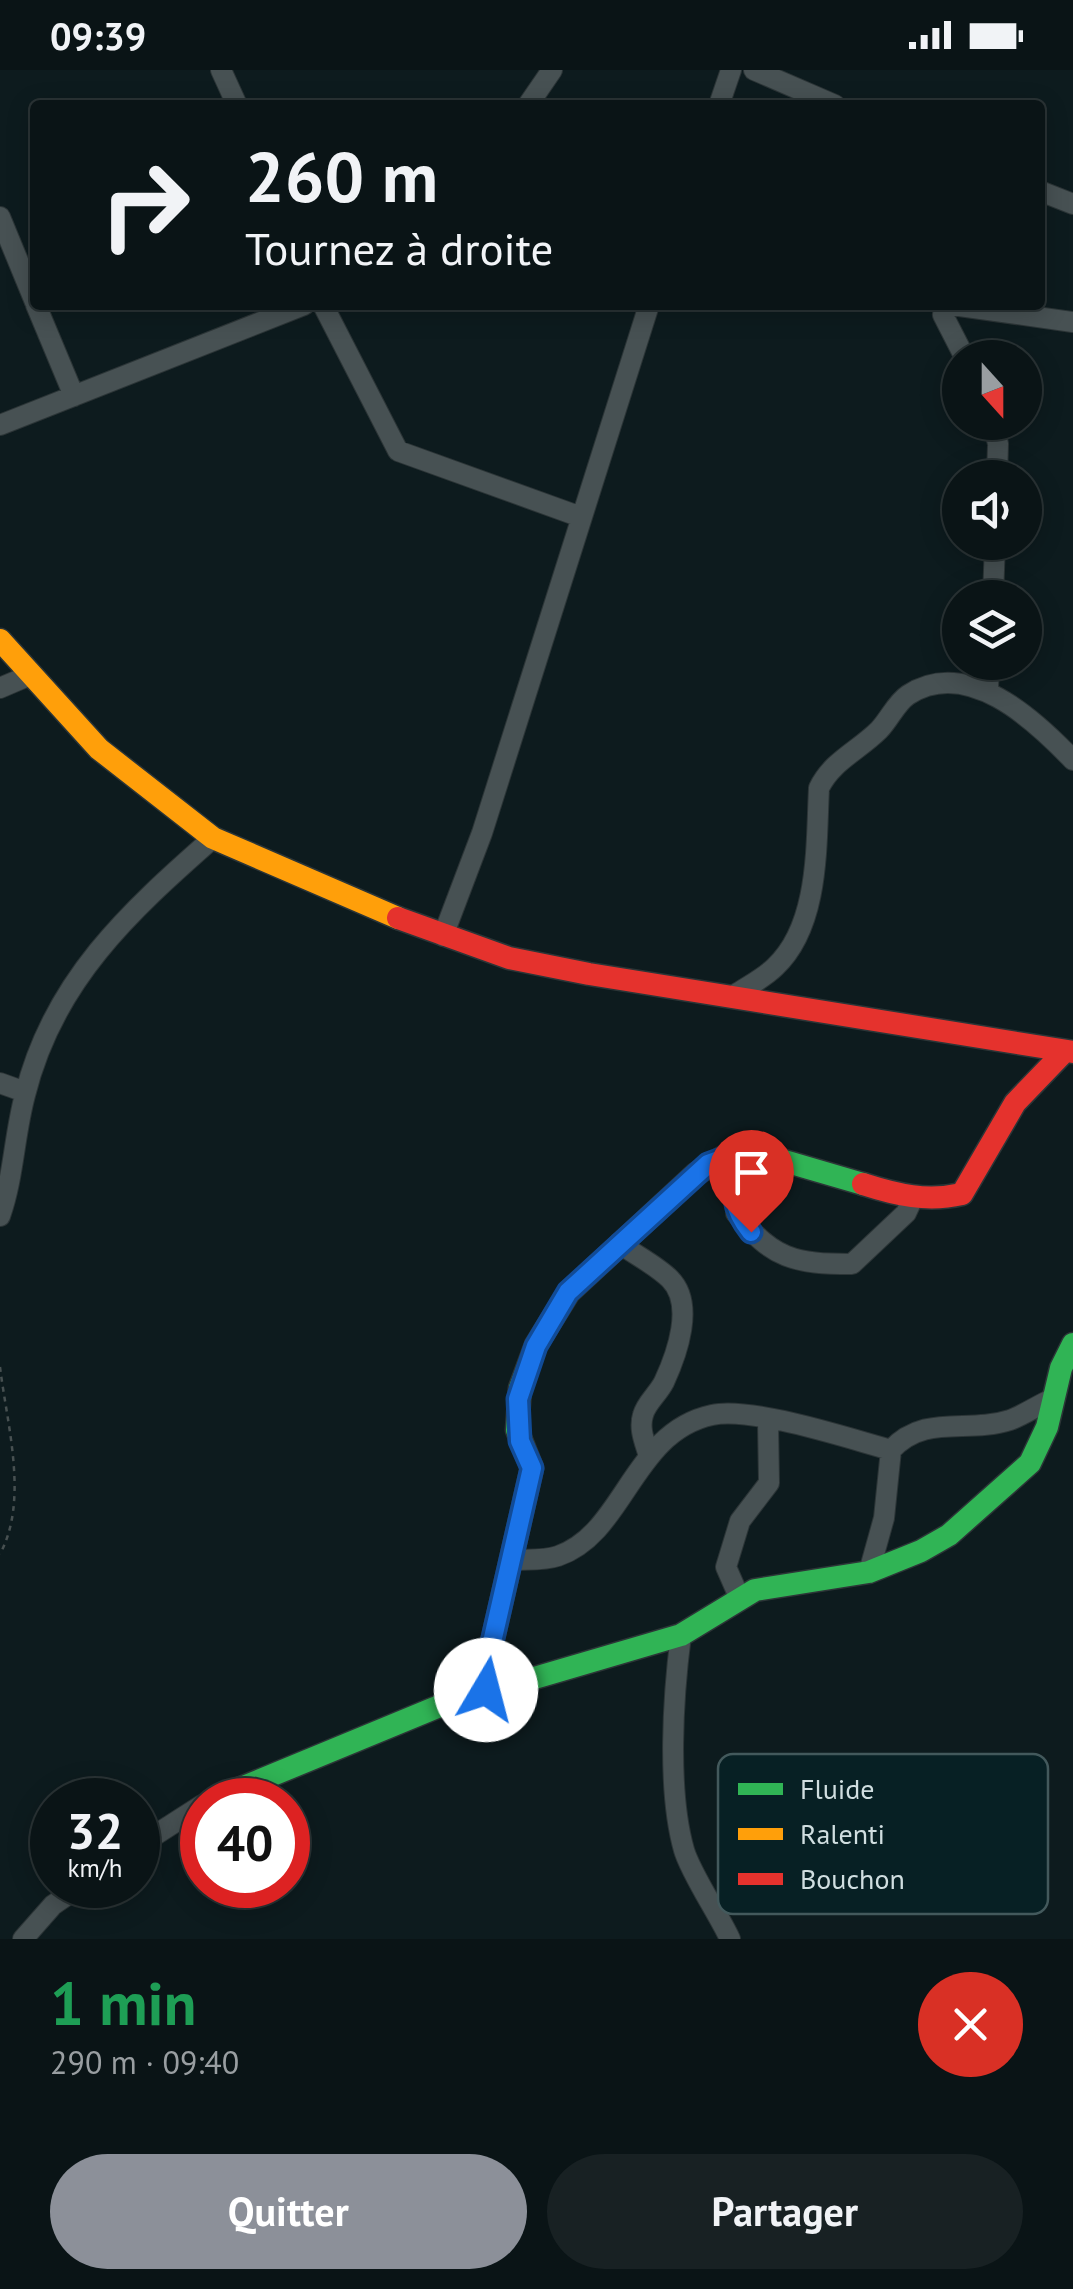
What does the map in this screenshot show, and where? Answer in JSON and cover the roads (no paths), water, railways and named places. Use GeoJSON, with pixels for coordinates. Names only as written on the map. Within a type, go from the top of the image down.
{"type":"FeatureCollection","features":[{"type":"Feature","properties":{"kind":"street"},"geometry":{"type":"LineString","coordinates":[[221,70],[235,100]]}},
{"type":"Feature","properties":{"kind":"street"},"geometry":{"type":"LineString","coordinates":[[531,100],[552,70]]}},
{"type":"Feature","properties":{"kind":"street"},"geometry":{"type":"LineString","coordinates":[[721,100],[731,70]]}},
{"type":"Feature","properties":{"kind":"street"},"geometry":{"type":"LineString","coordinates":[[754,70],[824,100]]}},
{"type":"Feature","properties":{"kind":"street"},"geometry":{"type":"LineString","coordinates":[[1045,192],[1073,204]]}},
{"type":"Feature","properties":{"kind":"street"},"geometry":{"type":"LineString","coordinates":[[0,218],[30,290]]}},
{"type":"Feature","properties":{"kind":"street"},"geometry":{"type":"LineString","coordinates":[[38,310],[74,396]]}},
{"type":"Feature","properties":{"kind":"street"},"geometry":{"type":"LineString","coordinates":[[0,426],[291,310]]}},
{"type":"Feature","properties":{"kind":"street"},"geometry":{"type":"LineString","coordinates":[[326,310],[398,451],[581,517]]}},
{"type":"Feature","properties":{"kind":"street"},"geometry":{"type":"LineString","coordinates":[[444,936],[482,833],[647,310]]}},
{"type":"Feature","properties":{"kind":"street"},"geometry":{"type":"LineString","coordinates":[[947,310],[944,323],[954,340]]}},
{"type":"Feature","properties":{"kind":"street"},"geometry":{"type":"LineString","coordinates":[[987,310],[1073,322]]}},
{"type":"Feature","properties":{"kind":"street"},"geometry":{"type":"LineString","coordinates":[[0,640],[28,676],[99,749],[213,838],[298,878],[444,936],[508,958],[589,974],[736,994],[1069,1052]]}},
{"type":"Feature","properties":{"kind":"street"},"geometry":{"type":"LineString","coordinates":[[0,688],[28,676]]}},
{"type":"Feature","properties":{"kind":"street"},"geometry":{"type":"LineString","coordinates":[[988,680],[988,689]]}},
{"type":"Feature","properties":{"kind":"street"},"geometry":{"type":"LineString","coordinates":[[736,994],[775,967],[797,932],[813,883],[819,788],[825,775],[876,734],[914,692],[963,684],[988,689],[1042,728],[1073,760]]}},
{"type":"Feature","properties":{"kind":"street"},"geometry":{"type":"LineString","coordinates":[[0,1216],[13,1180],[25,1092],[68,988],[101,942],[213,838]]}},
{"type":"Feature","properties":{"kind":"street"},"geometry":{"type":"LineString","coordinates":[[486,1690],[532,1468],[520,1441],[518,1399],[536,1346],[568,1292],[708,1164],[738,1153],[858,1180],[913,1198],[934,1201],[962,1194],[1015,1103],[1069,1052]]}},
{"type":"Feature","properties":{"kind":"street"},"geometry":{"type":"LineString","coordinates":[[0,1083],[25,1092]]}},
{"type":"Feature","properties":{"kind":"street"},"geometry":{"type":"LineString","coordinates":[[738,1153],[736,1213],[764,1246],[786,1259],[852,1264],[906,1213],[913,1198]]}},
{"type":"Feature","properties":{"kind":"street"},"geometry":{"type":"LineString","coordinates":[[619,1244],[670,1278],[682,1294],[684,1310],[665,1381],[644,1411],[642,1426],[648,1453]]}},
{"type":"Feature","properties":{"kind":"street"},"geometry":{"type":"LineString","coordinates":[[263,1778],[381,1727],[486,1690],[681,1635],[755,1590],[870,1572],[949,1535],[1003,1489],[1038,1449],[1073,1344]]}},
{"type":"Feature","properties":{"kind":"street"},"geometry":{"type":"LineString","coordinates":[[870,1572],[884,1518],[891,1450],[920,1428],[998,1422],[1052,1399]]}},
{"type":"Feature","properties":{"kind":"street"},"geometry":{"type":"LineString","coordinates":[[512,1560],[555,1557],[574,1548],[625,1492],[648,1453],[708,1415],[786,1421],[891,1450]]}},
{"type":"Feature","properties":{"kind":"street"},"geometry":{"type":"LineString","coordinates":[[740,1600],[726,1567],[740,1521],[769,1483],[768,1421]]}},
{"type":"Feature","properties":{"kind":"street"},"geometry":{"type":"LineString","coordinates":[[681,1635],[672,1703],[677,1811],[685,1853],[730,1939]]}},
{"type":"Feature","properties":{"kind":"street"},"geometry":{"type":"LineString","coordinates":[[23,1939],[50,1908]]}}]}
